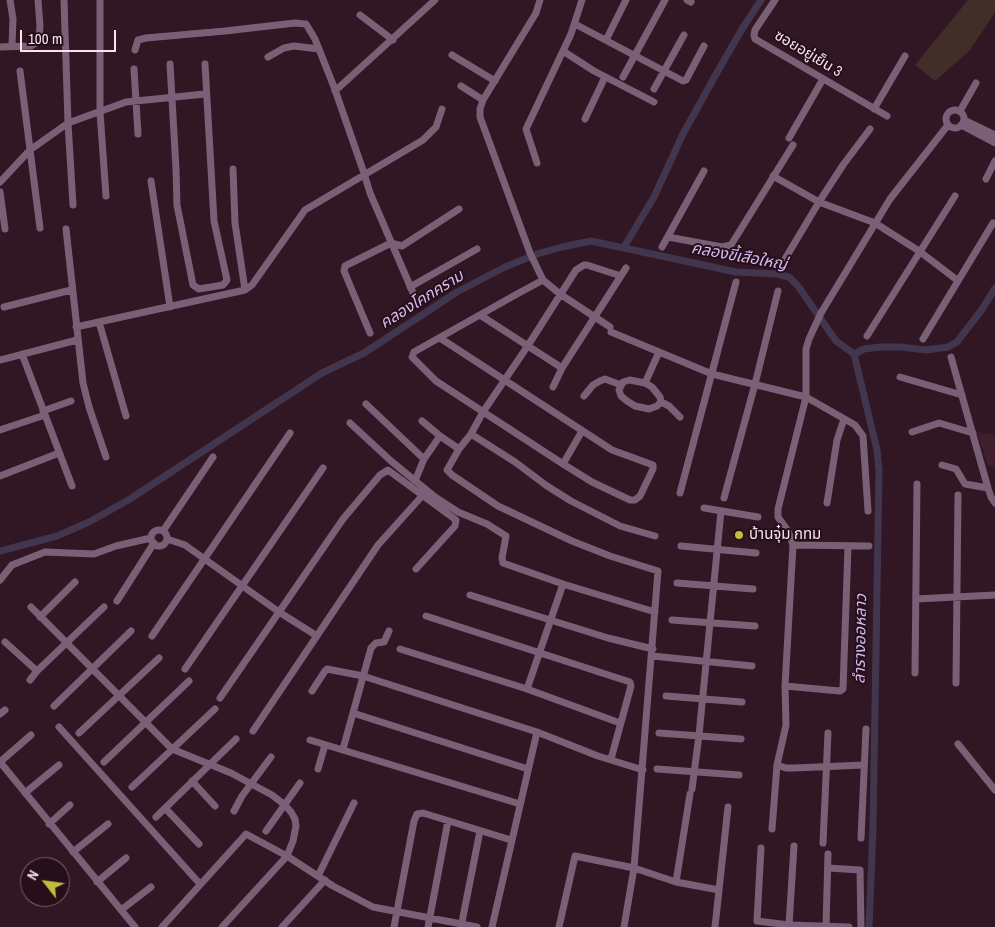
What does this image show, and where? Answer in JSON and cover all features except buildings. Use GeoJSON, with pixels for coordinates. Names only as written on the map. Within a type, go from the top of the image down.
{"type":"FeatureCollection","features":[{"type":"Feature","properties":{"kind":"street"},"geometry":{"type":"LineString","coordinates":[[10,0],[12,46]]}},
{"type":"Feature","properties":{"kind":"street"},"geometry":{"type":"LineString","coordinates":[[0,47],[31,46],[36,43],[39,39],[40,26],[38,0]]}},
{"type":"Feature","properties":{"kind":"street"},"geometry":{"type":"LineString","coordinates":[[64,0],[64,126],[73,205]]}},
{"type":"Feature","properties":{"kind":"street"},"geometry":{"type":"LineString","coordinates":[[100,0],[100,112],[106,196]]}},
{"type":"Feature","properties":{"kind":"street"},"geometry":{"type":"LineString","coordinates":[[335,91],[435,0]]}},
{"type":"Feature","properties":{"kind":"street"},"geometry":{"type":"LineString","coordinates":[[540,0],[536,13],[483,100],[480,117],[532,256],[543,280],[560,294],[596,316],[611,330],[712,374],[806,398],[858,428],[863,436],[868,511]]}},
{"type":"Feature","properties":{"kind":"street"},"geometry":{"type":"LineString","coordinates":[[537,163],[526,129],[563,52],[575,24],[582,0]]}},
{"type":"Feature","properties":{"kind":"street"},"geometry":{"type":"LineString","coordinates":[[606,40],[626,0]]}},
{"type":"Feature","properties":{"kind":"street"},"geometry":{"type":"LineString","coordinates":[[624,77],[665,0]]}},
{"type":"Feature","properties":{"kind":"street","name":"ซอยอยู่เย็น 3"},"geometry":{"type":"LineString","coordinates":[[775,0],[755,30],[755,39],[887,116]]}},
{"type":"Feature","properties":{"kind":"street"},"geometry":{"type":"LineString","coordinates":[[360,15],[393,40]]}},
{"type":"Feature","properties":{"kind":"street"},"geometry":{"type":"LineString","coordinates":[[135,50],[138,40],[146,38],[304,23],[309,26],[335,91],[370,193],[417,302]]}},
{"type":"Feature","properties":{"kind":"street"},"geometry":{"type":"LineString","coordinates":[[575,24],[682,81],[685,80],[704,46]]}},
{"type":"Feature","properties":{"kind":"street"},"geometry":{"type":"LineString","coordinates":[[654,89],[684,35]]}},
{"type":"Feature","properties":{"kind":"street"},"geometry":{"type":"LineString","coordinates":[[268,57],[284,48],[294,46],[319,49]]}},
{"type":"Feature","properties":{"kind":"street"},"geometry":{"type":"LineString","coordinates":[[563,52],[594,71],[654,102]]}},
{"type":"Feature","properties":{"kind":"street"},"geometry":{"type":"LineString","coordinates":[[452,55],[495,81]]}},
{"type":"Feature","properties":{"kind":"street"},"geometry":{"type":"LineString","coordinates":[[874,109],[905,56]]}},
{"type":"Feature","properties":{"kind":"street"},"geometry":{"type":"LineString","coordinates":[[170,64],[177,205],[193,285],[199,289],[224,285],[227,280],[214,221],[205,94],[205,64]]}},
{"type":"Feature","properties":{"kind":"street"},"geometry":{"type":"LineString","coordinates":[[134,69],[138,134]]}},
{"type":"Feature","properties":{"kind":"street"},"geometry":{"type":"LineString","coordinates":[[20,70],[40,228]]}},
{"type":"Feature","properties":{"kind":"street"},"geometry":{"type":"LineString","coordinates":[[585,119],[605,76]]}},
{"type":"Feature","properties":{"kind":"street"},"geometry":{"type":"LineString","coordinates":[[668,237],[722,247],[731,245],[773,176],[823,79]]}},
{"type":"Feature","properties":{"kind":"street"},"geometry":{"type":"LineString","coordinates":[[960,111],[976,83]]}},
{"type":"Feature","properties":{"kind":"street"},"geometry":{"type":"LineString","coordinates":[[461,86],[483,100]]}},
{"type":"Feature","properties":{"kind":"street"},"geometry":{"type":"LineString","coordinates":[[0,182],[30,150],[64,126],[126,102],[205,94]]}},
{"type":"Feature","properties":{"kind":"street"},"geometry":{"type":"LineString","coordinates":[[76,327],[246,290],[252,285],[305,210],[364,173],[423,140],[436,127],[442,109]]}},
{"type":"Feature","properties":{"kind":"street"},"geometry":{"type":"LineString","coordinates":[[960,111],[963,115],[963,123]]}},
{"type":"Feature","properties":{"kind":"street"},"geometry":{"type":"LineString","coordinates":[[948,125],[946,121],[948,113],[960,111]]}},
{"type":"Feature","properties":{"kind":"street"},"geometry":{"type":"LineString","coordinates":[[948,125],[955,128],[963,123]]}},
{"type":"Feature","properties":{"kind":"street"},"geometry":{"type":"LineString","coordinates":[[963,123],[995,135]]}},
{"type":"Feature","properties":{"kind":"street"},"geometry":{"type":"LineString","coordinates":[[963,123],[995,143]]}},
{"type":"Feature","properties":{"kind":"street"},"geometry":{"type":"LineString","coordinates":[[772,829],[777,765],[786,725],[785,686],[793,545],[788,531],[778,517],[778,510],[806,398],[806,349],[821,313],[890,199],[948,125]]}},
{"type":"Feature","properties":{"kind":"street"},"geometry":{"type":"LineString","coordinates":[[785,259],[819,202],[870,129]]}},
{"type":"Feature","properties":{"kind":"street"},"geometry":{"type":"LineString","coordinates":[[986,179],[995,160]]}},
{"type":"Feature","properties":{"kind":"street"},"geometry":{"type":"LineString","coordinates":[[233,169],[235,223],[246,290]]}},
{"type":"Feature","properties":{"kind":"street"},"geometry":{"type":"LineString","coordinates":[[662,247],[704,171]]}},
{"type":"Feature","properties":{"kind":"street"},"geometry":{"type":"LineString","coordinates":[[773,176],[819,202],[875,223],[919,251],[957,280]]}},
{"type":"Feature","properties":{"kind":"street"},"geometry":{"type":"LineString","coordinates":[[151,181],[170,307]]}},
{"type":"Feature","properties":{"kind":"street"},"geometry":{"type":"LineString","coordinates":[[0,192],[4,229]]}},
{"type":"Feature","properties":{"kind":"street"},"geometry":{"type":"LineString","coordinates":[[867,336],[955,196]]}},
{"type":"Feature","properties":{"kind":"street"},"geometry":{"type":"LineString","coordinates":[[370,333],[344,268],[348,264],[391,244],[402,246],[459,209]]}},
{"type":"Feature","properties":{"kind":"street"},"geometry":{"type":"LineString","coordinates":[[923,339],[957,280],[993,224]]}},
{"type":"Feature","properties":{"kind":"street"},"geometry":{"type":"LineString","coordinates":[[66,229],[71,290],[83,383],[106,457]]}},
{"type":"Feature","properties":{"kind":"street"},"geometry":{"type":"LineString","coordinates":[[410,287],[477,249]]}},
{"type":"Feature","properties":{"kind":"street"},"geometry":{"type":"LineString","coordinates":[[620,276],[592,266],[584,265],[576,270],[448,467],[448,472],[498,506],[572,541],[610,556],[656,569],[658,573],[634,868],[624,927]]}},
{"type":"Feature","properties":{"kind":"street"},"geometry":{"type":"LineString","coordinates":[[553,387],[562,368],[626,268]]}},
{"type":"Feature","properties":{"kind":"street"},"geometry":{"type":"LineString","coordinates":[[440,338],[612,450],[652,465],[653,469],[640,496],[635,500],[630,500],[592,482],[563,464],[436,381],[413,359],[414,352],[543,280]]}},
{"type":"Feature","properties":{"kind":"street"},"geometry":{"type":"LineString","coordinates":[[680,493],[736,282]]}},
{"type":"Feature","properties":{"kind":"street"},"geometry":{"type":"LineString","coordinates":[[4,307],[71,290]]}},
{"type":"Feature","properties":{"kind":"street"},"geometry":{"type":"LineString","coordinates":[[724,498],[778,290]]}},
{"type":"Feature","properties":{"kind":"street"},"geometry":{"type":"LineString","coordinates":[[480,315],[562,368]]}},
{"type":"Feature","properties":{"kind":"street"},"geometry":{"type":"LineString","coordinates":[[100,322],[126,416]]}},
{"type":"Feature","properties":{"kind":"street"},"geometry":{"type":"LineString","coordinates":[[0,360],[78,340]]}},
{"type":"Feature","properties":{"kind":"street"},"geometry":{"type":"LineString","coordinates":[[645,383],[659,352]]}},
{"type":"Feature","properties":{"kind":"street"},"geometry":{"type":"LineString","coordinates":[[22,354],[72,486]]}},
{"type":"Feature","properties":{"kind":"street"},"geometry":{"type":"LineString","coordinates":[[951,357],[988,488],[995,503]]}},
{"type":"Feature","properties":{"kind":"street"},"geometry":{"type":"LineString","coordinates":[[900,377],[962,395]]}},
{"type":"Feature","properties":{"kind":"street"},"geometry":{"type":"LineString","coordinates":[[584,396],[593,385],[605,379],[621,385]]}},
{"type":"Feature","properties":{"kind":"street"},"geometry":{"type":"LineString","coordinates":[[630,380],[645,383],[657,391],[660,402],[657,406],[650,409],[634,406],[621,396],[621,385],[623,382],[630,380]]}},
{"type":"Feature","properties":{"kind":"street"},"geometry":{"type":"LineString","coordinates":[[0,430],[71,401]]}},
{"type":"Feature","properties":{"kind":"street"},"geometry":{"type":"LineString","coordinates":[[660,402],[669,406],[680,417]]}},
{"type":"Feature","properties":{"kind":"street"},"geometry":{"type":"LineString","coordinates":[[366,404],[424,459]]}},
{"type":"Feature","properties":{"kind":"street"},"geometry":{"type":"LineString","coordinates":[[827,503],[837,440],[844,419]]}},
{"type":"Feature","properties":{"kind":"street"},"geometry":{"type":"LineString","coordinates":[[422,420],[440,436],[460,449]]}},
{"type":"Feature","properties":{"kind":"street"},"geometry":{"type":"LineString","coordinates":[[350,422],[434,497],[458,512],[487,524],[506,536],[502,563],[655,612]]}},
{"type":"Feature","properties":{"kind":"street"},"geometry":{"type":"LineString","coordinates":[[912,432],[938,423],[974,433]]}},
{"type":"Feature","properties":{"kind":"street"},"geometry":{"type":"LineString","coordinates":[[563,464],[582,431]]}},
{"type":"Feature","properties":{"kind":"street"},"geometry":{"type":"LineString","coordinates":[[152,636],[290,433]]}},
{"type":"Feature","properties":{"kind":"street"},"geometry":{"type":"LineString","coordinates":[[471,434],[516,462],[546,486],[571,501],[620,526],[654,536]]}},
{"type":"Feature","properties":{"kind":"street"},"geometry":{"type":"LineString","coordinates":[[415,480],[424,459],[440,436]]}},
{"type":"Feature","properties":{"kind":"street"},"geometry":{"type":"LineString","coordinates":[[0,476],[60,453]]}},
{"type":"Feature","properties":{"kind":"street"},"geometry":{"type":"LineString","coordinates":[[164,531],[213,457]]}},
{"type":"Feature","properties":{"kind":"street"},"geometry":{"type":"LineString","coordinates":[[942,465],[956,469],[965,484],[988,488]]}},
{"type":"Feature","properties":{"kind":"street"},"geometry":{"type":"LineString","coordinates":[[185,669],[323,468]]}},
{"type":"Feature","properties":{"kind":"street"},"geometry":{"type":"LineString","coordinates":[[220,698],[343,519],[384,472],[388,470],[457,522],[456,526],[416,569]]}},
{"type":"Feature","properties":{"kind":"street"},"geometry":{"type":"LineString","coordinates":[[915,674],[917,484]]}},
{"type":"Feature","properties":{"kind":"street"},"geometry":{"type":"LineString","coordinates":[[956,683],[958,495]]}},
{"type":"Feature","properties":{"kind":"street"},"geometry":{"type":"LineString","coordinates":[[253,731],[378,545],[422,496]]}},
{"type":"Feature","properties":{"kind":"street"},"geometry":{"type":"LineString","coordinates":[[704,508],[758,517]]}},
{"type":"Feature","properties":{"kind":"street"},"geometry":{"type":"LineString","coordinates":[[676,882],[695,771],[720,511]]}},
{"type":"Feature","properties":{"kind":"street"},"geometry":{"type":"LineString","coordinates":[[117,601],[152,541],[154,531],[164,531]]}},
{"type":"Feature","properties":{"kind":"street"},"geometry":{"type":"LineString","coordinates":[[0,580],[12,565],[45,552],[94,554],[116,546],[152,541],[158,545],[163,545],[167,539],[164,531]]}},
{"type":"Feature","properties":{"kind":"street"},"geometry":{"type":"LineString","coordinates":[[167,539],[185,545],[241,586],[317,636]]}},
{"type":"Feature","properties":{"kind":"street"},"geometry":{"type":"LineString","coordinates":[[793,545],[869,546]]}},
{"type":"Feature","properties":{"kind":"street"},"geometry":{"type":"LineString","coordinates":[[681,546],[756,553]]}},
{"type":"Feature","properties":{"kind":"street"},"geometry":{"type":"LineString","coordinates":[[785,686],[840,691],[843,689],[848,547]]}},
{"type":"Feature","properties":{"kind":"street"},"geometry":{"type":"LineString","coordinates":[[40,617],[74,582]]}},
{"type":"Feature","properties":{"kind":"street"},"geometry":{"type":"LineString","coordinates":[[677,583],[753,589]]}},
{"type":"Feature","properties":{"kind":"street"},"geometry":{"type":"LineString","coordinates":[[527,689],[563,584]]}},
{"type":"Feature","properties":{"kind":"street"},"geometry":{"type":"LineString","coordinates":[[470,595],[652,652],[752,666]]}},
{"type":"Feature","properties":{"kind":"street"},"geometry":{"type":"LineString","coordinates":[[916,599],[995,595]]}},
{"type":"Feature","properties":{"kind":"street"},"geometry":{"type":"LineString","coordinates":[[30,680],[104,607]]}},
{"type":"Feature","properties":{"kind":"street"},"geometry":{"type":"LineString","coordinates":[[31,608],[172,749],[231,773],[272,795],[285,804],[295,819],[296,826],[293,841],[287,856],[222,927]]}},
{"type":"Feature","properties":{"kind":"street"},"geometry":{"type":"LineString","coordinates":[[426,616],[630,682],[631,686],[611,760]]}},
{"type":"Feature","properties":{"kind":"street"},"geometry":{"type":"LineString","coordinates":[[672,620],[755,626]]}},
{"type":"Feature","properties":{"kind":"street"},"geometry":{"type":"LineString","coordinates":[[54,706],[131,631]]}},
{"type":"Feature","properties":{"kind":"street"},"geometry":{"type":"LineString","coordinates":[[343,749],[372,646],[376,642],[384,642],[389,631]]}},
{"type":"Feature","properties":{"kind":"street"},"geometry":{"type":"LineString","coordinates":[[6,642],[37,671]]}},
{"type":"Feature","properties":{"kind":"street"},"geometry":{"type":"LineString","coordinates":[[400,649],[527,689],[620,723]]}},
{"type":"Feature","properties":{"kind":"street"},"geometry":{"type":"LineString","coordinates":[[79,733],[159,658]]}},
{"type":"Feature","properties":{"kind":"street"},"geometry":{"type":"LineString","coordinates":[[312,691],[324,671],[328,669],[363,676],[537,732],[643,770]]}},
{"type":"Feature","properties":{"kind":"street"},"geometry":{"type":"LineString","coordinates":[[104,762],[189,681]]}},
{"type":"Feature","properties":{"kind":"street"},"geometry":{"type":"LineString","coordinates":[[666,696],[742,702]]}},
{"type":"Feature","properties":{"kind":"street"},"geometry":{"type":"LineString","coordinates":[[132,787],[215,709]]}},
{"type":"Feature","properties":{"kind":"street"},"geometry":{"type":"LineString","coordinates":[[353,713],[528,770]]}},
{"type":"Feature","properties":{"kind":"street"},"geometry":{"type":"LineString","coordinates":[[59,727],[200,884]]}},
{"type":"Feature","properties":{"kind":"street"},"geometry":{"type":"LineString","coordinates":[[861,838],[866,729]]}},
{"type":"Feature","properties":{"kind":"street"},"geometry":{"type":"LineString","coordinates":[[492,927],[537,732]]}},
{"type":"Feature","properties":{"kind":"street"},"geometry":{"type":"LineString","coordinates":[[659,733],[741,739]]}},
{"type":"Feature","properties":{"kind":"street"},"geometry":{"type":"LineString","coordinates":[[823,843],[828,733]]}},
{"type":"Feature","properties":{"kind":"street"},"geometry":{"type":"LineString","coordinates":[[31,735],[0,762],[135,927]]}},
{"type":"Feature","properties":{"kind":"street"},"geometry":{"type":"LineString","coordinates":[[156,817],[236,738]]}},
{"type":"Feature","properties":{"kind":"street"},"geometry":{"type":"LineString","coordinates":[[310,740],[520,804]]}},
{"type":"Feature","properties":{"kind":"street"},"geometry":{"type":"LineString","coordinates":[[958,744],[995,790]]}},
{"type":"Feature","properties":{"kind":"street"},"geometry":{"type":"LineString","coordinates":[[318,769],[325,745]]}},
{"type":"Feature","properties":{"kind":"street"},"geometry":{"type":"LineString","coordinates":[[234,811],[250,784],[272,757]]}},
{"type":"Feature","properties":{"kind":"street"},"geometry":{"type":"LineString","coordinates":[[25,793],[59,765]]}},
{"type":"Feature","properties":{"kind":"street"},"geometry":{"type":"LineString","coordinates":[[777,765],[794,768],[864,765]]}},
{"type":"Feature","properties":{"kind":"street"},"geometry":{"type":"LineString","coordinates":[[657,769],[740,775]]}},
{"type":"Feature","properties":{"kind":"street"},"geometry":{"type":"LineString","coordinates":[[192,781],[215,806]]}},
{"type":"Feature","properties":{"kind":"street"},"geometry":{"type":"LineString","coordinates":[[266,831],[300,782]]}},
{"type":"Feature","properties":{"kind":"street"},"geometry":{"type":"LineString","coordinates":[[282,927],[321,878],[354,803]]}},
{"type":"Feature","properties":{"kind":"street"},"geometry":{"type":"LineString","coordinates":[[49,824],[70,805]]}},
{"type":"Feature","properties":{"kind":"street"},"geometry":{"type":"LineString","coordinates":[[715,927],[728,807]]}},
{"type":"Feature","properties":{"kind":"street"},"geometry":{"type":"LineString","coordinates":[[165,808],[199,844]]}},
{"type":"Feature","properties":{"kind":"street"},"geometry":{"type":"LineString","coordinates":[[394,927],[417,814],[423,813],[512,840]]}},
{"type":"Feature","properties":{"kind":"street"},"geometry":{"type":"LineString","coordinates":[[428,927],[448,821]]}},
{"type":"Feature","properties":{"kind":"street"},"geometry":{"type":"LineString","coordinates":[[73,852],[108,824]]}},
{"type":"Feature","properties":{"kind":"street"},"geometry":{"type":"LineString","coordinates":[[461,926],[480,831]]}},
{"type":"Feature","properties":{"kind":"street"},"geometry":{"type":"LineString","coordinates":[[162,927],[246,834],[287,856],[333,886],[373,907],[461,926],[477,927]]}},
{"type":"Feature","properties":{"kind":"street"},"geometry":{"type":"LineString","coordinates":[[789,925],[794,846]]}},
{"type":"Feature","properties":{"kind":"street"},"geometry":{"type":"LineString","coordinates":[[760,848],[757,921],[789,925],[849,927]]}},
{"type":"Feature","properties":{"kind":"street"},"geometry":{"type":"LineString","coordinates":[[826,926],[828,854]]}},
{"type":"Feature","properties":{"kind":"street"},"geometry":{"type":"LineString","coordinates":[[559,927],[575,856],[634,868],[676,882],[719,890]]}},
{"type":"Feature","properties":{"kind":"street"},"geometry":{"type":"LineString","coordinates":[[98,882],[126,858]]}},
{"type":"Feature","properties":{"kind":"street"},"geometry":{"type":"LineString","coordinates":[[828,868],[860,870],[861,927]]}},
{"type":"Feature","properties":{"kind":"street"},"geometry":{"type":"LineString","coordinates":[[121,910],[151,887]]}},
{"type":"Feature","properties":{"kind":"shaded area"},"geometry":{"type":"Polygon","coordinates":[[[968,0],[995,0],[995,13],[969,51],[935,81],[915,65],[968,0]]]}},
{"type":"Feature","properties":{"kind":"shaded area"},"geometry":{"type":"Polygon","coordinates":[[[977,432],[995,435],[995,468],[988,466],[977,432]]]}},
{"type":"Feature","properties":{"kind":"waterway","name":"คลองโคกคราม"},"geometry":{"type":"LineString","coordinates":[[624,247],[654,197],[683,134],[715,76],[761,0]]}},
{"type":"Feature","properties":{"kind":"waterway","name":"คลองโคกคราม"},"geometry":{"type":"LineString","coordinates":[[0,551],[57,536],[89,522],[130,499],[322,373],[364,353],[457,292],[505,267],[537,254],[562,247],[591,241],[736,272],[777,274],[789,277],[798,286],[836,341],[854,354]]}},
{"type":"Feature","properties":{"kind":"waterway","name":"คลองขี้เสือใหญ่"},"geometry":{"type":"LineString","coordinates":[[854,354],[864,349],[880,347],[926,350],[948,347],[957,342],[983,308],[995,288]]}},
{"type":"Feature","properties":{"kind":"waterway","name":"ลำรางออหลาว"},"geometry":{"type":"LineString","coordinates":[[854,354],[877,450],[879,471],[873,827],[869,927]]}},
{"type":"Feature","properties":{"kind":"place","name":"บ้านจุ๋ม กทม"},"geometry":{"type":"Point","coordinates":[739,535]}}]}
